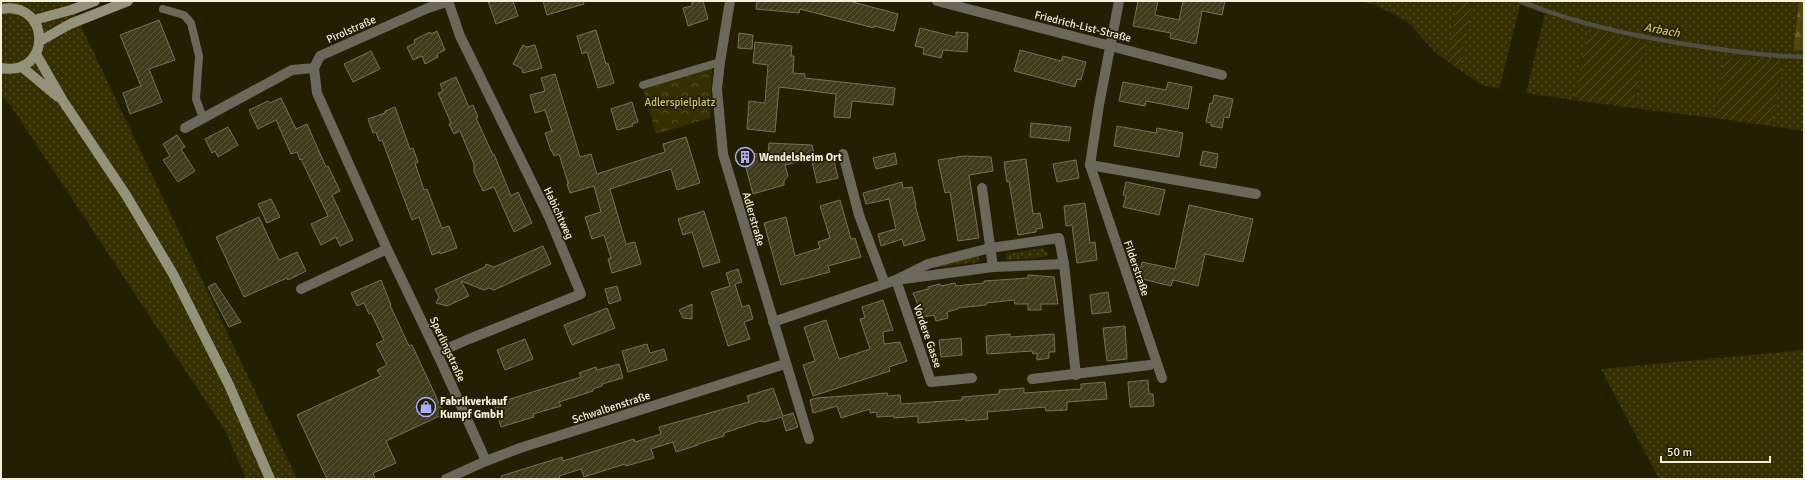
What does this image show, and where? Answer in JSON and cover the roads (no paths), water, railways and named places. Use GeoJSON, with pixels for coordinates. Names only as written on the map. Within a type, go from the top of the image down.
{"type":"FeatureCollection","features":[{"type":"Feature","properties":{"kind":"street"},"geometry":{"type":"LineString","coordinates":[[34,20],[71,10],[96,1]]}},
{"type":"Feature","properties":{"kind":"street"},"geometry":{"type":"LineString","coordinates":[[40,41],[65,26],[128,1]]}},
{"type":"Feature","properties":{"kind":"street","name":"Pirolstraße"},"geometry":{"type":"LineString","coordinates":[[314,68],[320,56],[428,8],[449,1]]}},
{"type":"Feature","properties":{"kind":"street","name":"Habichtweg"},"geometry":{"type":"LineString","coordinates":[[437,353],[581,294],[549,218],[460,36],[449,1]]}},
{"type":"Feature","properties":{"kind":"street","name":"Adlerstraße"},"geometry":{"type":"LineString","coordinates":[[730,1],[717,89],[723,154],[808,439]]}},
{"type":"Feature","properties":{"kind":"street","name":"Friedrich-List-Straße"},"geometry":{"type":"LineString","coordinates":[[937,1],[1222,75]]}},
{"type":"Feature","properties":{"kind":"street","name":"Filderstraße"},"geometry":{"type":"LineString","coordinates":[[1119,1],[1099,105],[1090,165],[1162,378]]}},
{"type":"Feature","properties":{"kind":"street"},"geometry":{"type":"LineString","coordinates":[[1,9],[12,5],[23,11],[34,20],[39,32],[40,41],[36,54],[22,67],[12,69],[1,68]]}},
{"type":"Feature","properties":{"kind":"street"},"geometry":{"type":"LineString","coordinates":[[36,54],[63,101],[126,195],[173,274],[229,385],[270,479]]}},
{"type":"Feature","properties":{"kind":"street"},"geometry":{"type":"LineString","coordinates":[[22,67],[63,101]]}},
{"type":"Feature","properties":{"kind":"street"},"geometry":{"type":"LineString","coordinates":[[185,128],[292,70],[314,68]]}},
{"type":"Feature","properties":{"kind":"street","name":"Sperlingstraße"},"geometry":{"type":"LineString","coordinates":[[314,68],[317,93],[486,461]]}},
{"type":"Feature","properties":{"kind":"street"},"geometry":{"type":"LineString","coordinates":[[843,154],[859,215],[885,284]]}},
{"type":"Feature","properties":{"kind":"street"},"geometry":{"type":"LineString","coordinates":[[1090,165],[1256,194]]}},
{"type":"Feature","properties":{"kind":"street"},"geometry":{"type":"LineString","coordinates":[[982,188],[993,267]]}},
{"type":"Feature","properties":{"kind":"street"},"geometry":{"type":"LineString","coordinates":[[773,322],[896,280],[928,264],[990,248],[1059,238],[1064,264],[1076,375]]}},
{"type":"Feature","properties":{"kind":"street"},"geometry":{"type":"LineString","coordinates":[[301,289],[387,248]]}},
{"type":"Feature","properties":{"kind":"street"},"geometry":{"type":"LineString","coordinates":[[896,280],[993,267],[1064,264]]}},
{"type":"Feature","properties":{"kind":"street","name":"Vordere Gasse"},"geometry":{"type":"LineString","coordinates":[[896,280],[931,382],[972,378]]}},
{"type":"Feature","properties":{"kind":"street","name":"Schwalbenstraße"},"geometry":{"type":"LineString","coordinates":[[446,479],[486,461],[560,435],[785,364]]}},
{"type":"Feature","properties":{"kind":"street"},"geometry":{"type":"LineString","coordinates":[[1032,379],[1076,375],[1150,365]]}},
{"type":"Feature","properties":{"kind":"lane"},"geometry":{"type":"LineString","coordinates":[[163,9],[184,15],[193,29],[199,56],[196,99],[203,118]]}},
{"type":"Feature","properties":{"kind":"lane"},"geometry":{"type":"LineString","coordinates":[[643,85],[720,62]]}},
{"type":"Feature","properties":{"kind":"waterway","name":"Arbach"},"geometry":{"type":"LineString","coordinates":[[1520,1],[1587,24],[1634,35],[1729,51],[1804,57]]}},
{"type":"Feature","properties":{"kind":"place","name":"Wendelsheim Ort"},"geometry":{"type":"Point","coordinates":[745,157]}},
{"type":"Feature","properties":{"kind":"place","name":"Fabrikverkauf Kumpf GmbH"},"geometry":{"type":"Point","coordinates":[426,407]}},
{"type":"Feature","properties":{"kind":"park label","name":"Adlerspielplatz"},"geometry":{"type":"Point","coordinates":[680,102]}}]}
